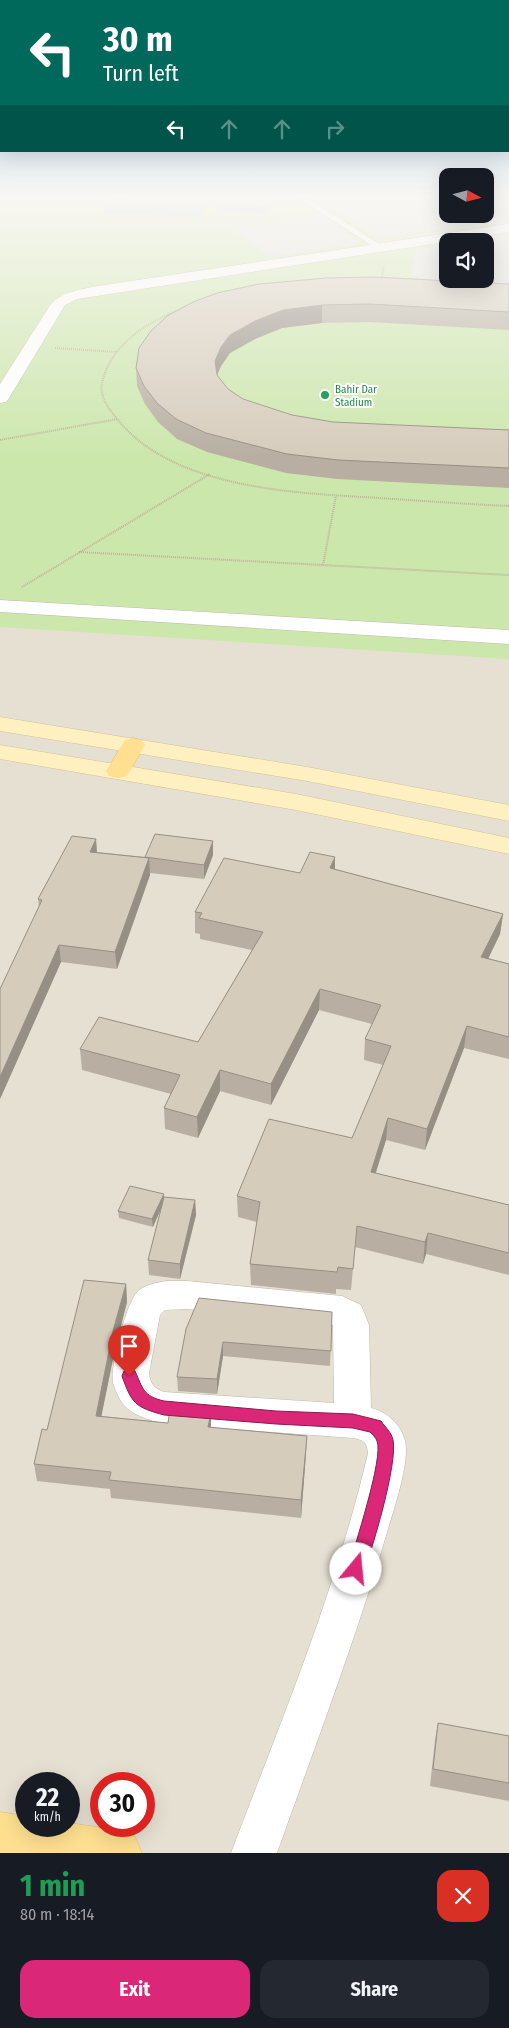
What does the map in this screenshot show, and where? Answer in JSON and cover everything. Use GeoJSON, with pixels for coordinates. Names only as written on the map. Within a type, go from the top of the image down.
{"type":"FeatureCollection","features":[{"type":"Feature","properties":{"kind":"main road"},"geometry":{"type":"LineString","coordinates":[[118,771],[133,745]]}},
{"type":"Feature","properties":{"kind":"main road"},"geometry":{"type":"LineString","coordinates":[[0,1835],[119,1853]]}},
{"type":"Feature","properties":{"kind":"street"},"geometry":{"type":"LineString","coordinates":[[0,398],[60,302],[72,296],[143,282]]}},
{"type":"Feature","properties":{"kind":"street"},"geometry":{"type":"LineString","coordinates":[[0,606],[509,637]]}},
{"type":"Feature","properties":{"kind":"street"},"geometry":{"type":"LineString","coordinates":[[0,724],[307,774],[509,813]]}},
{"type":"Feature","properties":{"kind":"street"},"geometry":{"type":"LineString","coordinates":[[0,752],[296,802],[509,846]]}},
{"type":"Feature","properties":{"kind":"street"},"geometry":{"type":"LineString","coordinates":[[254,1853],[346,1603],[376,1502],[386,1453],[386,1440],[375,1426],[353,1421],[164,1408],[146,1403],[136,1392],[129,1376],[143,1315],[150,1302],[164,1296],[186,1295],[342,1311],[349,1315],[351,1325],[353,1421]]}},
{"type":"Feature","properties":{"kind":"path"},"geometry":{"type":"LineString","coordinates":[[188,306],[173,311],[136,334],[117,352],[105,368],[101,390],[112,413],[135,439],[179,464],[245,485],[336,496],[509,506]]}},
{"type":"Feature","properties":{"kind":"path"},"geometry":{"type":"LineString","coordinates":[[31,347],[117,352]]}},
{"type":"Feature","properties":{"kind":"path"},"geometry":{"type":"LineString","coordinates":[[0,440],[118,419]]}},
{"type":"Feature","properties":{"kind":"path"},"geometry":{"type":"LineString","coordinates":[[16,590],[210,474]]}},
{"type":"Feature","properties":{"kind":"path"},"geometry":{"type":"LineString","coordinates":[[323,566],[336,496]]}},
{"type":"Feature","properties":{"kind":"path"},"geometry":{"type":"LineString","coordinates":[[80,552],[509,575]]}},
{"type":"Feature","properties":{"kind":"shaded area"},"geometry":{"type":"Polygon","coordinates":[[[0,282],[439,282],[439,288],[494,288],[494,282],[509,282],[509,1853],[0,1853],[0,282]]]}},
{"type":"Feature","properties":{"kind":"shaded area"},"geometry":{"type":"Polygon","coordinates":[[[494,282],[509,282],[509,286],[494,285],[494,282]]]}},
{"type":"Feature","properties":{"kind":"green space"},"geometry":{"type":"Polygon","coordinates":[[[0,282],[439,282],[439,288],[494,288],[494,282],[509,282],[509,659],[0,627],[0,282]]]}},
{"type":"Feature","properties":{"kind":"building"},"geometry":{"type":"Polygon","coordinates":[[[276,282],[439,282],[439,288],[494,288],[494,283],[509,284],[509,312],[370,304],[322,305],[283,310],[255,321],[230,335],[221,347],[215,361],[217,375],[228,389],[243,399],[292,415],[333,422],[509,430],[509,468],[338,460],[287,454],[206,433],[176,419],[157,403],[144,386],[136,368],[139,348],[151,331],[167,316],[193,302],[217,293],[276,282]]]}},
{"type":"Feature","properties":{"kind":"building"},"geometry":{"type":"Polygon","coordinates":[[[155,834],[213,841],[204,865],[145,857],[155,834]]]}},
{"type":"Feature","properties":{"kind":"building"},"geometry":{"type":"Polygon","coordinates":[[[72,836],[96,839],[90,852],[149,858],[115,952],[59,945],[0,1077],[0,989],[42,900],[38,899],[72,836]]]}},
{"type":"Feature","properties":{"kind":"building"},"geometry":{"type":"Polygon","coordinates":[[[310,852],[335,857],[330,868],[503,914],[481,957],[509,964],[509,1037],[467,1026],[427,1129],[388,1118],[371,1172],[509,1205],[509,1253],[428,1233],[425,1242],[357,1226],[353,1269],[338,1267],[337,1272],[250,1264],[260,1202],[237,1196],[269,1119],[352,1138],[391,1046],[365,1039],[381,1005],[320,989],[271,1084],[220,1070],[197,1117],[164,1108],[180,1075],[80,1049],[99,1017],[198,1042],[263,932],[199,918],[202,913],[195,912],[224,858],[300,873],[310,852]]]}},
{"type":"Feature","properties":{"kind":"building"},"geometry":{"type":"Polygon","coordinates":[[[130,1186],[164,1194],[152,1219],[118,1211],[130,1186]]]}},
{"type":"Feature","properties":{"kind":"building"},"geometry":{"type":"Polygon","coordinates":[[[164,1197],[195,1200],[180,1264],[148,1260],[164,1197]]]}},
{"type":"Feature","properties":{"kind":"building"},"geometry":{"type":"Polygon","coordinates":[[[84,1280],[126,1284],[113,1331],[96,1416],[168,1423],[170,1409],[211,1412],[208,1427],[307,1436],[301,1500],[109,1480],[111,1472],[34,1464],[42,1429],[47,1430],[84,1280]]]}},
{"type":"Feature","properties":{"kind":"building"},"geometry":{"type":"Polygon","coordinates":[[[199,1298],[332,1312],[331,1351],[223,1342],[217,1379],[177,1377],[186,1329],[199,1298]]]}},
{"type":"Feature","properties":{"kind":"building"},"geometry":{"type":"Polygon","coordinates":[[[438,1723],[509,1736],[509,1783],[433,1769],[438,1723]]]}},
{"type":"Feature","properties":{"kind":"place","name":"Bahir Dar Stadium"},"geometry":{"type":"Point","coordinates":[325,395]}},
{"type":"Feature","properties":{"kind":"route"},"geometry":{"type":"LineString","coordinates":[[129,1376],[136,1392],[146,1403],[164,1408],[276,1418],[353,1421],[375,1426],[386,1440],[386,1453],[376,1502],[356,1569]]}}]}
